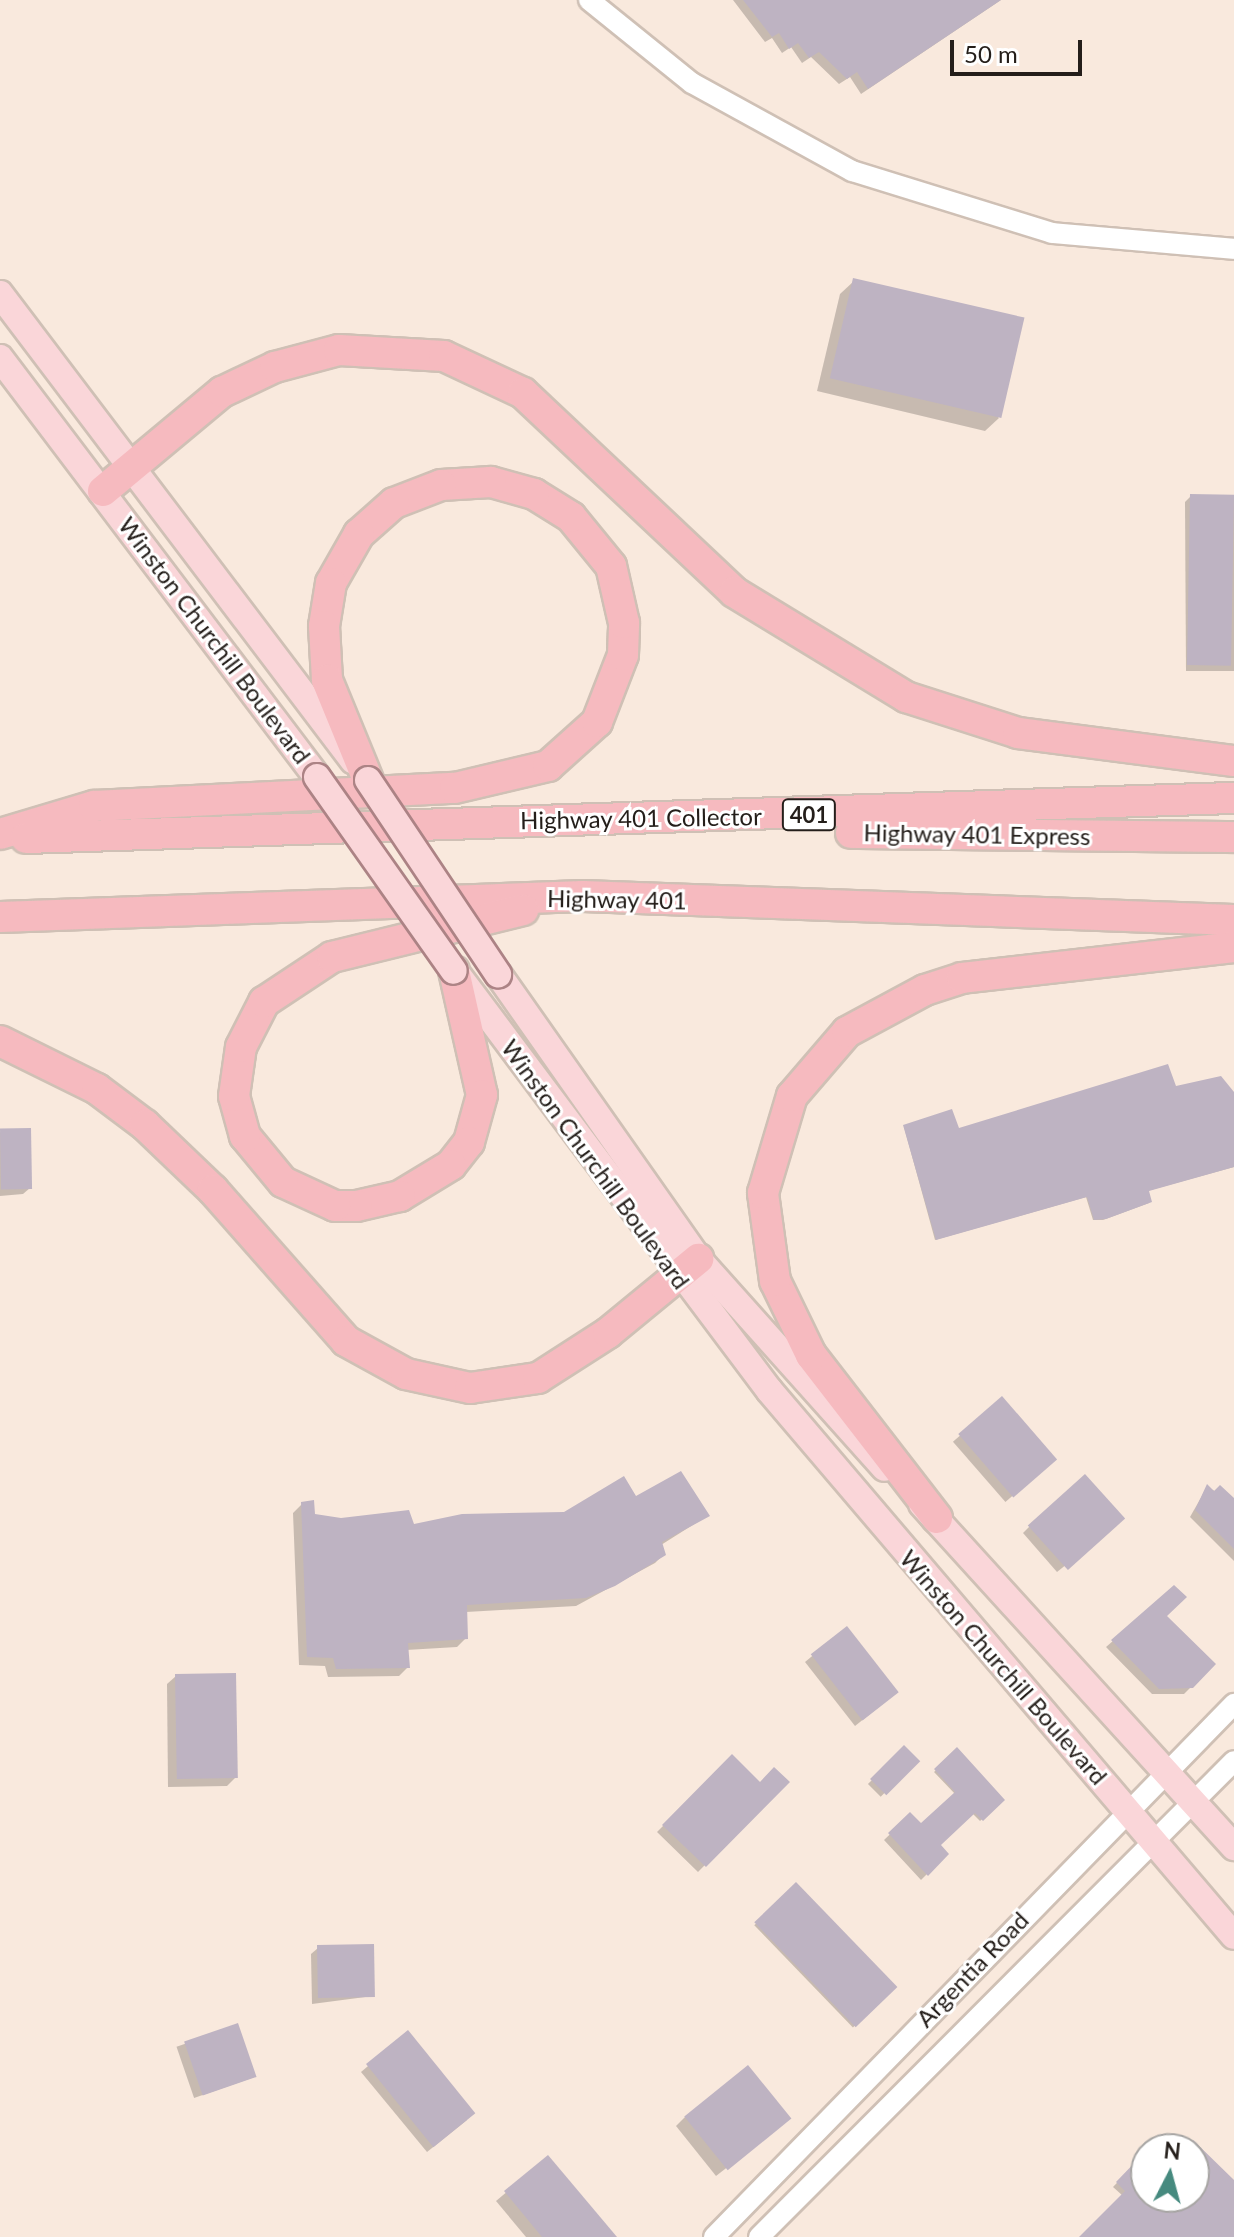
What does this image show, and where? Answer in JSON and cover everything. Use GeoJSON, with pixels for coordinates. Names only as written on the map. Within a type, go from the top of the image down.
{"type":"FeatureCollection","features":[{"type":"Feature","properties":{"kind":"highway"},"geometry":{"type":"LineString","coordinates":[[103,491],[136,469],[222,392],[275,367],[339,350],[444,356],[523,393],[734,592],[906,697],[1018,733],[1234,761]]}},
{"type":"Feature","properties":{"kind":"highway"},"geometry":{"type":"LineString","coordinates":[[0,837],[94,806],[455,788],[548,766],[597,722],[623,655],[624,623],[611,566],[571,517],[534,494],[491,482],[441,485],[394,503],[359,534],[331,583],[324,626],[327,680],[368,780]]}},
{"type":"Feature","properties":{"kind":"highway","name":"Highway 401 Collector"},"geometry":{"type":"LineString","coordinates":[[385,827],[1234,798]]}},
{"type":"Feature","properties":{"kind":"highway","name":"401"},"geometry":{"type":"LineString","coordinates":[[0,837],[385,827]]}},
{"type":"Feature","properties":{"kind":"highway","name":"Highway 401 Express"},"geometry":{"type":"LineString","coordinates":[[385,827],[1234,837]]}},
{"type":"Feature","properties":{"kind":"highway"},"geometry":{"type":"LineString","coordinates":[[454,971],[482,1095],[469,1142],[451,1165],[400,1196],[357,1206],[335,1206],[283,1182],[245,1136],[234,1096],[241,1047],[264,1002],[332,957],[583,896]]}},
{"type":"Feature","properties":{"kind":"highway","name":"Highway 401"},"geometry":{"type":"LineString","coordinates":[[0,917],[583,896],[1234,920]]}},
{"type":"Feature","properties":{"kind":"highway"},"geometry":{"type":"LineString","coordinates":[[937,1518],[811,1355],[775,1281],[763,1193],[792,1096],[847,1032],[925,990],[962,978],[1234,947]]}},
{"type":"Feature","properties":{"kind":"highway"},"geometry":{"type":"LineString","coordinates":[[0,1041],[97,1089],[145,1125],[346,1341],[406,1374],[470,1388],[538,1378],[688,1268]]}},
{"type":"Feature","properties":{"kind":"main road","name":"Winston Churchill Boulevard"},"geometry":{"type":"LineString","coordinates":[[0,294],[136,469],[368,780],[688,1268],[830,1414],[937,1518],[1234,1847]]}},
{"type":"Feature","properties":{"kind":"main road","name":"Winston Churchill Boulevard"},"geometry":{"type":"LineString","coordinates":[[0,358],[317,777],[454,971],[688,1268],[1154,1843],[1234,1936]]}},
{"type":"Feature","properties":{"kind":"street"},"geometry":{"type":"LineString","coordinates":[[589,0],[692,83],[852,171],[1052,233],[1234,249]]}},
{"type":"Feature","properties":{"kind":"street","name":"Argentia Road"},"geometry":{"type":"LineString","coordinates":[[714,2237],[1234,1704]]}},
{"type":"Feature","properties":{"kind":"street","name":"Argentia Road"},"geometry":{"type":"LineString","coordinates":[[759,2237],[1234,1761]]}},
{"type":"Feature","properties":{"kind":"building"},"geometry":{"type":"Polygon","coordinates":[[[743,0],[1001,0],[868,89],[857,72],[847,79],[819,52],[809,58],[798,43],[789,49],[779,33],[772,37],[743,0]]]}},
{"type":"Feature","properties":{"kind":"building"},"geometry":{"type":"Polygon","coordinates":[[[853,278],[1024,318],[1001,418],[830,378],[853,278]]]}},
{"type":"Feature","properties":{"kind":"building"},"geometry":{"type":"Polygon","coordinates":[[[1190,494],[1234,495],[1231,666],[1187,665],[1190,494]]]}},
{"type":"Feature","properties":{"kind":"building"},"geometry":{"type":"Polygon","coordinates":[[[1168,1064],[1176,1086],[1221,1076],[1234,1092],[1234,1167],[1149,1191],[1152,1202],[1106,1219],[1094,1220],[1087,1197],[936,1240],[903,1125],[952,1109],[959,1128],[1168,1064]]]}},
{"type":"Feature","properties":{"kind":"building"},"geometry":{"type":"Polygon","coordinates":[[[31,1128],[32,1189],[1,1190],[0,1129],[31,1128]]]}},
{"type":"Feature","properties":{"kind":"building"},"geometry":{"type":"Polygon","coordinates":[[[1002,1396],[1057,1459],[1013,1497],[958,1434],[1002,1396]]]}},
{"type":"Feature","properties":{"kind":"building"},"geometry":{"type":"Polygon","coordinates":[[[681,1471],[710,1516],[662,1542],[666,1555],[615,1586],[586,1598],[467,1605],[468,1639],[408,1643],[410,1668],[336,1669],[333,1658],[307,1657],[301,1502],[314,1500],[315,1514],[341,1518],[409,1510],[414,1524],[462,1514],[564,1512],[624,1476],[636,1496],[681,1471]]]}},
{"type":"Feature","properties":{"kind":"building"},"geometry":{"type":"Polygon","coordinates":[[[1085,1474],[1125,1519],[1068,1570],[1028,1526],[1085,1474]]]}},
{"type":"Feature","properties":{"kind":"building"},"geometry":{"type":"Polygon","coordinates":[[[1207,1484],[1214,1491],[1220,1485],[1234,1498],[1234,1549],[1195,1510],[1207,1484]]]}},
{"type":"Feature","properties":{"kind":"building"},"geometry":{"type":"Polygon","coordinates":[[[1174,1585],[1187,1597],[1167,1616],[1216,1664],[1193,1688],[1159,1689],[1111,1640],[1174,1585]]]}},
{"type":"Feature","properties":{"kind":"building"},"geometry":{"type":"Polygon","coordinates":[[[847,1626],[899,1692],[862,1721],[811,1654],[847,1626]]]}},
{"type":"Feature","properties":{"kind":"building"},"geometry":{"type":"Polygon","coordinates":[[[236,1673],[238,1778],[177,1779],[175,1674],[236,1673]]]}},
{"type":"Feature","properties":{"kind":"building"},"geometry":{"type":"Polygon","coordinates":[[[904,1745],[920,1761],[886,1795],[870,1779],[904,1745]]]}},
{"type":"Feature","properties":{"kind":"building"},"geometry":{"type":"Polygon","coordinates":[[[957,1747],[1005,1800],[983,1821],[975,1813],[941,1845],[949,1854],[928,1876],[888,1833],[910,1812],[921,1823],[955,1792],[934,1769],[957,1747]]]}},
{"type":"Feature","properties":{"kind":"building"},"geometry":{"type":"Polygon","coordinates":[[[732,1754],[760,1782],[774,1767],[790,1782],[706,1867],[662,1825],[732,1754]]]}},
{"type":"Feature","properties":{"kind":"building"},"geometry":{"type":"Polygon","coordinates":[[[796,1882],[897,1987],[856,2027],[754,1922],[796,1882]]]}},
{"type":"Feature","properties":{"kind":"building"},"geometry":{"type":"Polygon","coordinates":[[[374,1944],[375,1997],[318,1998],[317,1945],[374,1944]]]}},
{"type":"Feature","properties":{"kind":"building"},"geometry":{"type":"Polygon","coordinates":[[[238,2023],[257,2077],[203,2095],[184,2042],[238,2023]]]}},
{"type":"Feature","properties":{"kind":"building"},"geometry":{"type":"Polygon","coordinates":[[[408,2030],[475,2113],[433,2147],[366,2064],[408,2030]]]}},
{"type":"Feature","properties":{"kind":"building"},"geometry":{"type":"Polygon","coordinates":[[[748,2065],[791,2119],[728,2170],[684,2117],[748,2065]]]}},
{"type":"Feature","properties":{"kind":"building"},"geometry":{"type":"Polygon","coordinates":[[[548,2155],[617,2237],[542,2237],[504,2191],[548,2155]]]}},
{"type":"Feature","properties":{"kind":"building"},"geometry":{"type":"Polygon","coordinates":[[[1210,2157],[1234,2180],[1234,2237],[1079,2237],[1125,2191],[1116,2182],[1130,2167],[1130,2213],[1210,2213],[1210,2157]]]}}]}
